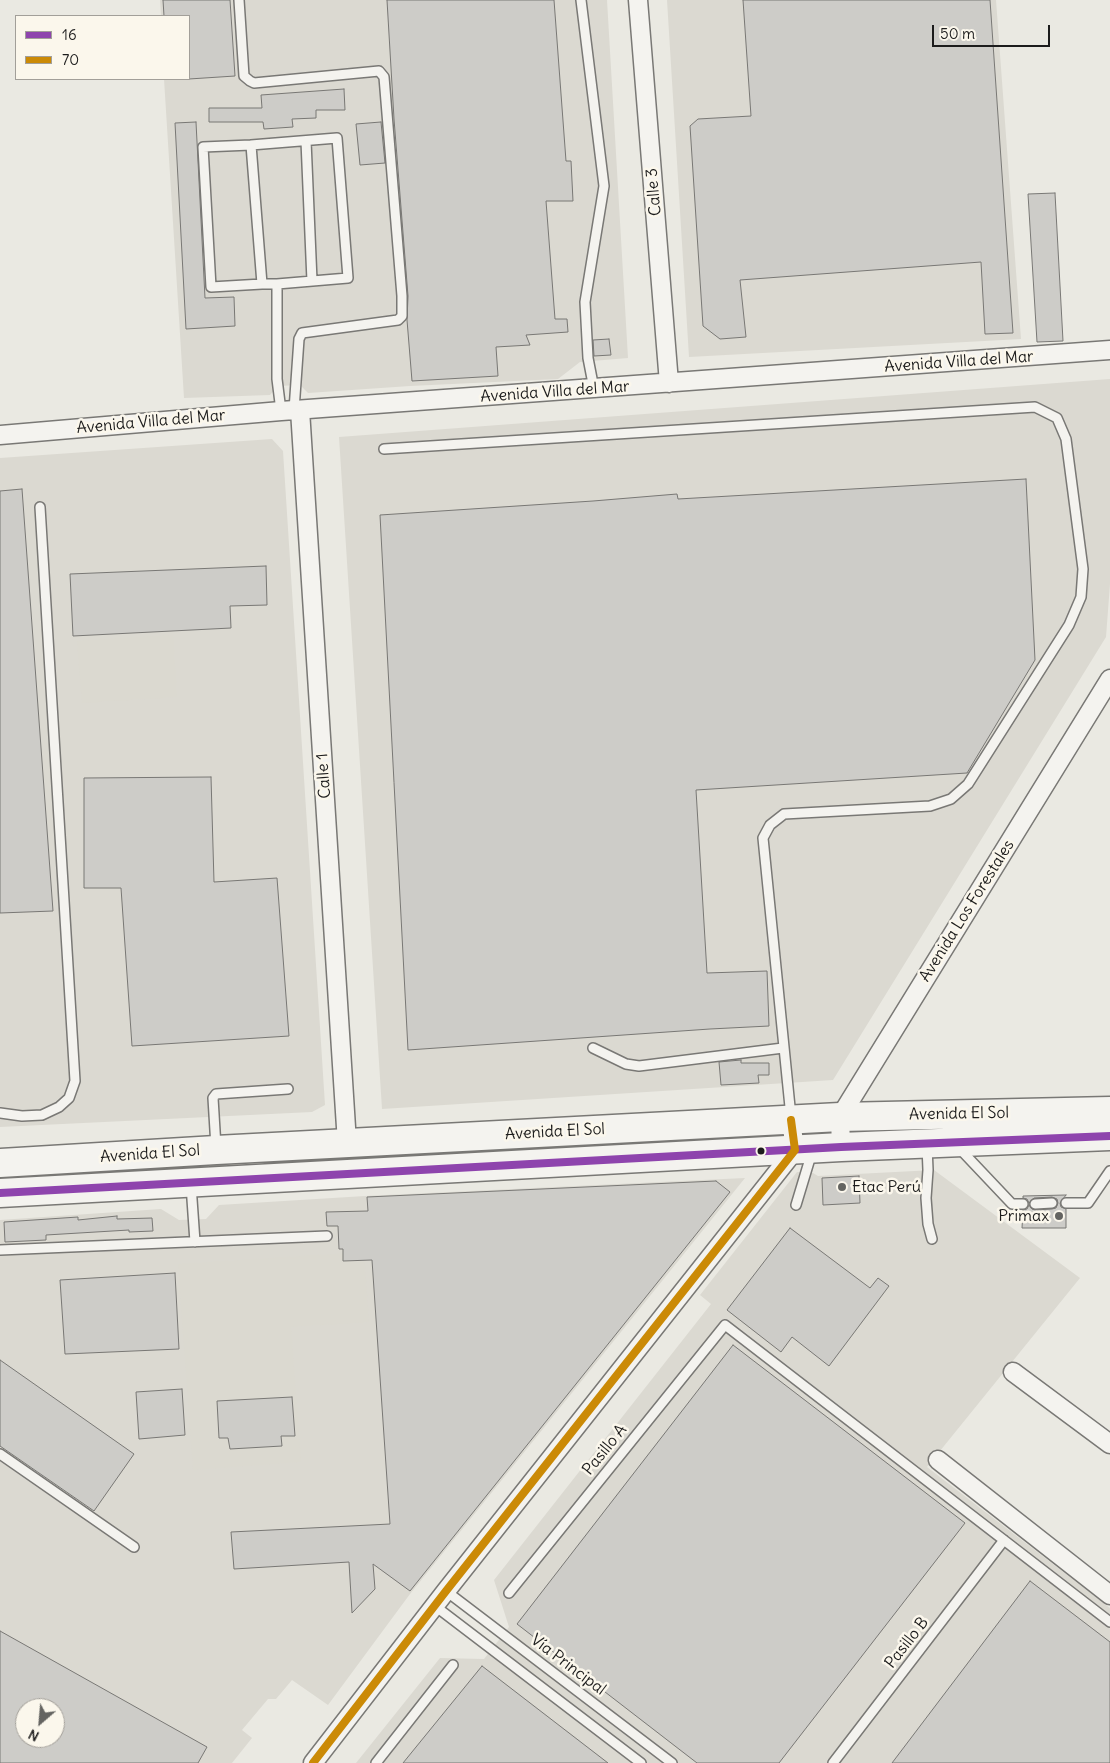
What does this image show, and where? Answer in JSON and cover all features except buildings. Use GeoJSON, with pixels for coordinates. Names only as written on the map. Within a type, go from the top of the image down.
{"type":"FeatureCollection","features":[{"type":"Feature","properties":{"kind":"main road","name":"Avenida El Sol"},"geometry":{"type":"LineString","coordinates":[[0,1163],[840,1117],[1110,1111]]}},
{"type":"Feature","properties":{"kind":"main road","name":"Avenida El Sol"},"geometry":{"type":"LineString","coordinates":[[0,1193],[841,1147],[1110,1136]]}},
{"type":"Feature","properties":{"kind":"street","name":"Calle 3"},"geometry":{"type":"LineString","coordinates":[[638,0],[669,383]]}},
{"type":"Feature","properties":{"kind":"street","name":"Avenida Villa del Mar"},"geometry":{"type":"LineString","coordinates":[[0,435],[292,411],[1110,350]]}},
{"type":"Feature","properties":{"kind":"street","name":"Calle 1"},"geometry":{"type":"LineString","coordinates":[[292,411],[348,1143]]}},
{"type":"Feature","properties":{"kind":"street","name":"Avenida Los Forestales"},"geometry":{"type":"LineString","coordinates":[[840,1117],[1110,679]]}},
{"type":"Feature","properties":{"kind":"street"},"geometry":{"type":"LineString","coordinates":[[840,1117],[841,1147]]}},
{"type":"Feature","properties":{"kind":"street"},"geometry":{"type":"LineString","coordinates":[[313,1763],[446,1591],[804,1150],[840,1117]]}},
{"type":"Feature","properties":{"kind":"street"},"geometry":{"type":"LineString","coordinates":[[792,1120],[804,1150]]}},
{"type":"Feature","properties":{"kind":"street"},"geometry":{"type":"LineString","coordinates":[[1014,1372],[1110,1444]]}},
{"type":"Feature","properties":{"kind":"street"},"geometry":{"type":"LineString","coordinates":[[938,1460],[1110,1594]]}},
{"type":"Feature","properties":{"kind":"lane"},"geometry":{"type":"LineString","coordinates":[[239,0],[244,76],[250,81],[254,83],[379,72],[384,77],[402,296],[402,316],[398,320],[302,333],[299,339],[292,411]]}},
{"type":"Feature","properties":{"kind":"lane"},"geometry":{"type":"LineString","coordinates":[[582,0],[604,186],[584,302],[588,358],[594,389]]}},
{"type":"Feature","properties":{"kind":"lane"},"geometry":{"type":"LineString","coordinates":[[337,138],[348,278],[211,287],[203,147],[251,145],[337,138]]}},
{"type":"Feature","properties":{"kind":"lane"},"geometry":{"type":"LineString","coordinates":[[306,141],[312,281]]}},
{"type":"Feature","properties":{"kind":"lane"},"geometry":{"type":"LineString","coordinates":[[251,145],[262,284]]}},
{"type":"Feature","properties":{"kind":"lane"},"geometry":{"type":"LineString","coordinates":[[277,284],[277,379],[292,411]]}},
{"type":"Feature","properties":{"kind":"lane"},"geometry":{"type":"LineString","coordinates":[[384,449],[1035,407],[1057,418],[1066,439],[1083,569],[1081,597],[1068,625],[968,784],[951,799],[930,806],[784,814],[770,825],[763,838],[783,1048],[792,1120]]}},
{"type":"Feature","properties":{"kind":"lane"},"geometry":{"type":"LineString","coordinates":[[0,1113],[22,1116],[42,1115],[59,1107],[69,1098],[75,1081],[40,507]]}},
{"type":"Feature","properties":{"kind":"lane"},"geometry":{"type":"LineString","coordinates":[[593,1048],[626,1064],[638,1066],[783,1048]]}},
{"type":"Feature","properties":{"kind":"lane"},"geometry":{"type":"LineString","coordinates":[[216,1150],[213,1098],[216,1094],[288,1089]]}},
{"type":"Feature","properties":{"kind":"lane"},"geometry":{"type":"LineString","coordinates":[[954,1142],[1012,1204],[1023,1204]]}},
{"type":"Feature","properties":{"kind":"lane"},"geometry":{"type":"LineString","coordinates":[[926,1143],[928,1170],[927,1215],[932,1239]]}},
{"type":"Feature","properties":{"kind":"lane"},"geometry":{"type":"LineString","coordinates":[[796,1205],[804,1150]]}},
{"type":"Feature","properties":{"kind":"lane"},"geometry":{"type":"LineString","coordinates":[[1066,1203],[1088,1203],[1110,1171]]}},
{"type":"Feature","properties":{"kind":"lane"},"geometry":{"type":"LineString","coordinates":[[191,1182],[195,1242]]}},
{"type":"Feature","properties":{"kind":"lane"},"geometry":{"type":"LineString","coordinates":[[1035,1204],[1052,1203]]}},
{"type":"Feature","properties":{"kind":"lane"},"geometry":{"type":"LineString","coordinates":[[0,1250],[327,1236]]}},
{"type":"Feature","properties":{"kind":"lane","name":"Pasillo A"},"geometry":{"type":"LineString","coordinates":[[509,1593],[725,1325],[1004,1540]]}},
{"type":"Feature","properties":{"kind":"lane"},"geometry":{"type":"LineString","coordinates":[[0,1454],[134,1547]]}},
{"type":"Feature","properties":{"kind":"lane"},"geometry":{"type":"LineString","coordinates":[[1004,1540],[1110,1622]]}},
{"type":"Feature","properties":{"kind":"lane","name":"Pasillo B"},"geometry":{"type":"LineString","coordinates":[[833,1763],[1004,1540]]}},
{"type":"Feature","properties":{"kind":"lane","name":"Vía Principal"},"geometry":{"type":"LineString","coordinates":[[446,1591],[672,1763]]}},
{"type":"Feature","properties":{"kind":"lane"},"geometry":{"type":"LineString","coordinates":[[435,1606],[640,1763]]}},
{"type":"Feature","properties":{"kind":"lane"},"geometry":{"type":"LineString","coordinates":[[376,1763],[454,1665]]}},
{"type":"Feature","properties":{"kind":"shaded area"},"geometry":{"type":"Polygon","coordinates":[[[160,0],[607,0],[628,358],[580,362],[558,379],[308,393],[300,385],[278,386],[270,395],[184,398],[164,80],[190,80],[190,15],[161,15],[160,0]]]}},
{"type":"Feature","properties":{"kind":"shaded area"},"geometry":{"type":"Polygon","coordinates":[[[667,0],[996,0],[1021,339],[689,357],[667,0]]]}},
{"type":"Feature","properties":{"kind":"shaded area"},"geometry":{"type":"Polygon","coordinates":[[[1110,379],[1110,584],[1106,637],[833,1080],[382,1109],[339,437],[1110,379]]]}},
{"type":"Feature","properties":{"kind":"shaded area"},"geometry":{"type":"Polygon","coordinates":[[[272,439],[283,451],[325,1105],[312,1112],[0,1127],[0,458],[272,439]]]}},
{"type":"Feature","properties":{"kind":"shaded area"},"geometry":{"type":"Polygon","coordinates":[[[173,635],[177,697],[82,703],[77,641],[173,635]]]}},
{"type":"Feature","properties":{"kind":"shaded area"},"geometry":{"type":"Polygon","coordinates":[[[778,1131],[778,1135],[775,1138],[0,1186],[0,1175],[778,1131]]]}},
{"type":"Feature","properties":{"kind":"shaded area"},"geometry":{"type":"Polygon","coordinates":[[[934,1170],[1080,1278],[927,1467],[1110,1608],[1110,1763],[356,1763],[440,1658],[484,1659],[509,1627],[494,1580],[711,1304],[700,1295],[797,1172],[813,1173],[818,1176],[934,1170]]]}},
{"type":"Feature","properties":{"kind":"shaded area"},"geometry":{"type":"Polygon","coordinates":[[[745,1178],[410,1594],[328,1705],[292,1680],[276,1699],[268,1699],[242,1730],[252,1738],[232,1763],[0,1763],[0,1220],[161,1209],[179,1220],[206,1219],[219,1205],[365,1196],[745,1178]]]}},
{"type":"Feature","properties":{"kind":"shaded area"},"geometry":{"type":"Polygon","coordinates":[[[364,1252],[369,1322],[291,1327],[301,1462],[193,1470],[178,1264],[364,1252]]]}},
{"type":"Feature","properties":{"kind":"transit line","name":"70"},"geometry":{"type":"LineString","coordinates":[[313,1763],[446,1591],[795,1150],[791,1120]]}},
{"type":"Feature","properties":{"kind":"transit line","name":"16"},"geometry":{"type":"LineString","coordinates":[[0,1193],[841,1147],[1110,1136]]}},
{"type":"Feature","properties":{"kind":"place","name":"Etac Perú"},"geometry":{"type":"Point","coordinates":[842,1187]}},
{"type":"Feature","properties":{"kind":"place","name":"Primax"},"geometry":{"type":"Point","coordinates":[1059,1216]}}]}
